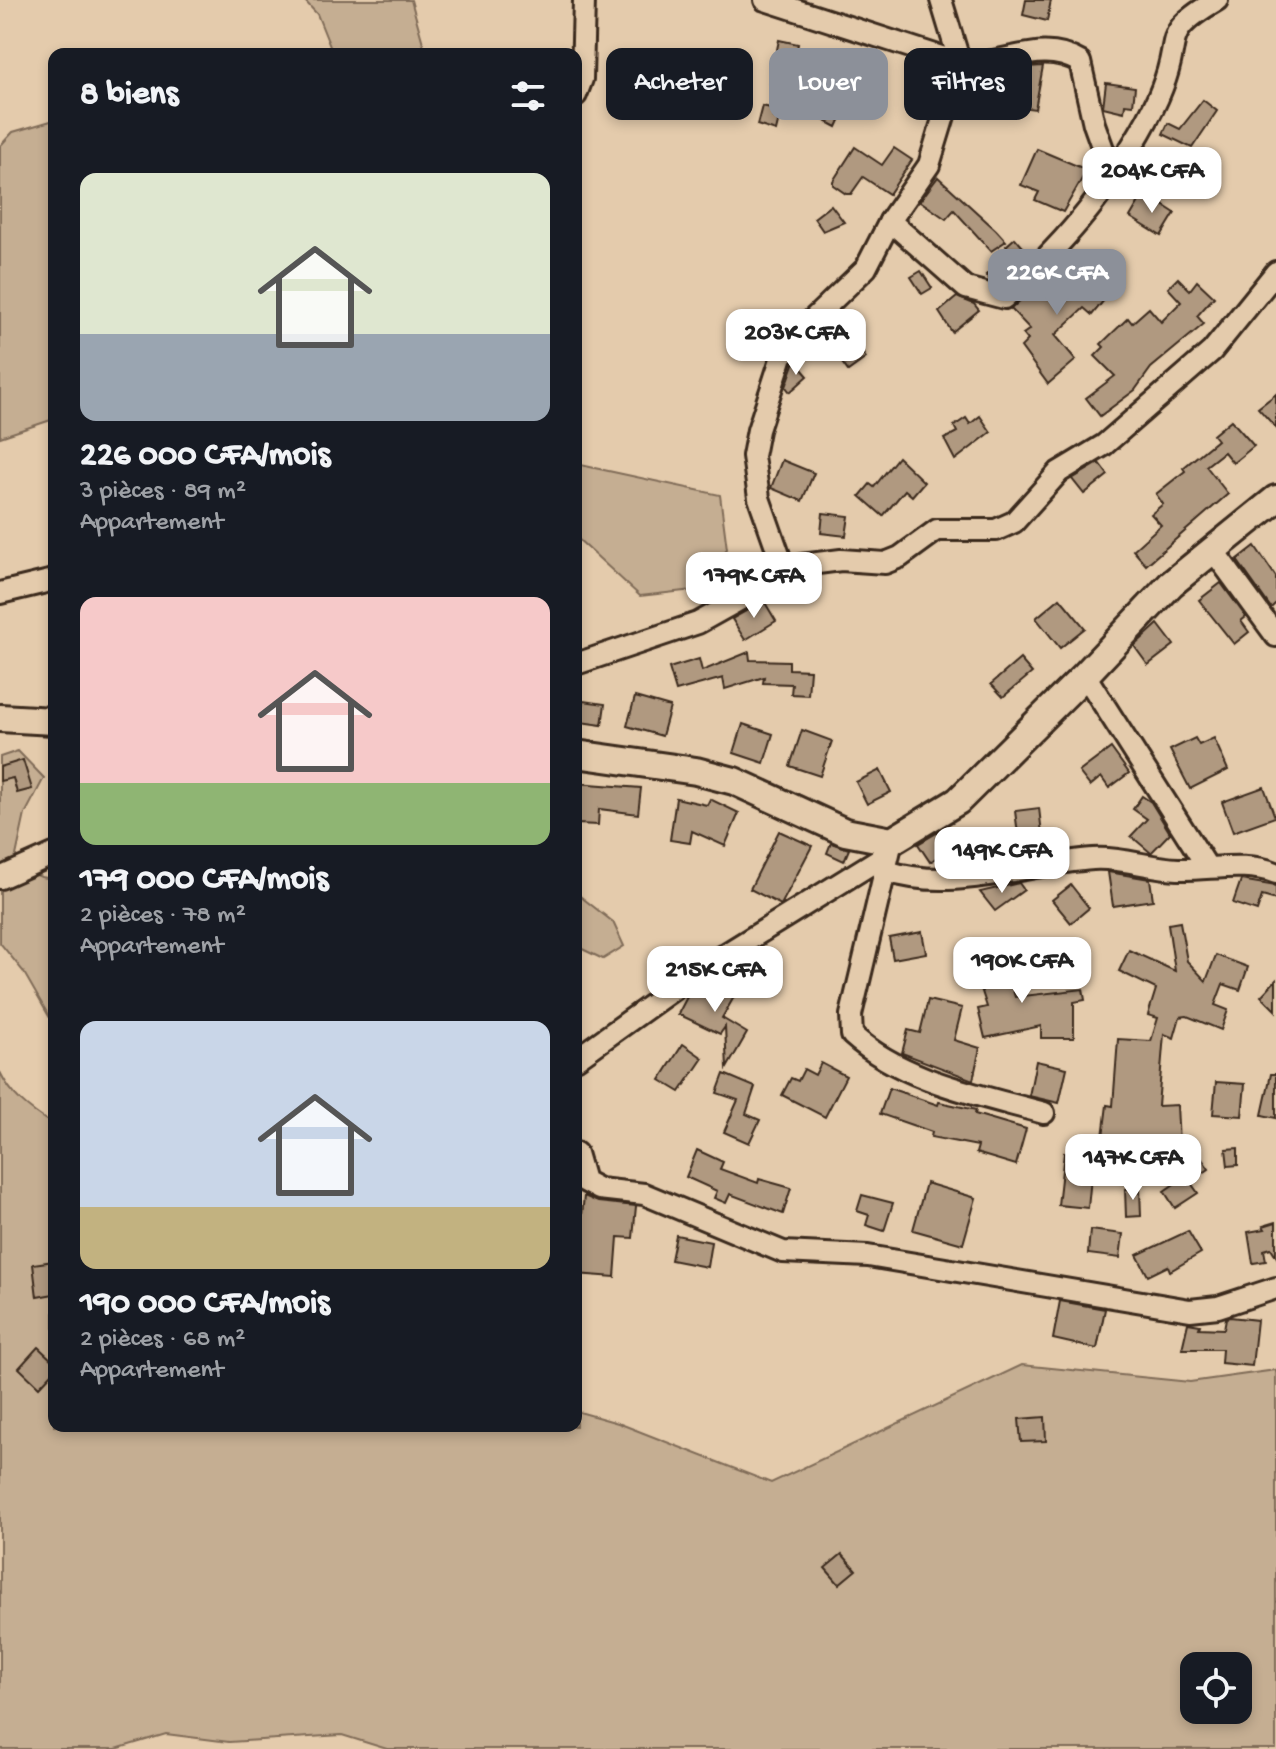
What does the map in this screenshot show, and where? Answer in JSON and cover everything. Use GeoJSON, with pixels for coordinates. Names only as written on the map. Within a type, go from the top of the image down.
{"type":"FeatureCollection","features":[{"type":"Feature","properties":{"kind":"main road"},"geometry":{"type":"LineString","coordinates":[[582,755],[696,771],[734,781],[845,832],[892,841],[958,801],[1171,584],[1276,499]]}},
{"type":"Feature","properties":{"kind":"main road"},"geometry":{"type":"LineString","coordinates":[[0,718],[48,721]]}},
{"type":"Feature","properties":{"kind":"street"},"geometry":{"type":"LineString","coordinates":[[582,79],[584,0]]}},
{"type":"Feature","properties":{"kind":"street"},"geometry":{"type":"LineString","coordinates":[[765,0],[914,48]]}},
{"type":"Feature","properties":{"kind":"street"},"geometry":{"type":"LineString","coordinates":[[941,0],[955,48]]}},
{"type":"Feature","properties":{"kind":"street"},"geometry":{"type":"LineString","coordinates":[[890,221],[966,288],[1004,298],[1059,245],[1113,177],[1163,87],[1173,37],[1188,17],[1217,0]]}},
{"type":"Feature","properties":{"kind":"street"},"geometry":{"type":"LineString","coordinates":[[1032,53],[1062,51],[1080,62],[1094,124],[1113,177]]}},
{"type":"Feature","properties":{"kind":"street"},"geometry":{"type":"LineString","coordinates":[[785,572],[759,498],[753,456],[773,376],[782,356],[810,322],[866,268],[890,221],[929,165],[943,120]]}},
{"type":"Feature","properties":{"kind":"street"},"geometry":{"type":"LineString","coordinates":[[582,662],[698,623],[802,565],[841,560],[885,563],[900,557],[937,530],[996,530],[1014,522],[1059,472],[1104,445],[1212,351],[1275,274]]}},
{"type":"Feature","properties":{"kind":"street"},"geometry":{"type":"LineString","coordinates":[[1213,550],[1276,636]]}},
{"type":"Feature","properties":{"kind":"street"},"geometry":{"type":"LineString","coordinates":[[0,593],[48,581]]}},
{"type":"Feature","properties":{"kind":"street"},"geometry":{"type":"LineString","coordinates":[[1085,675],[1206,865]]}},
{"type":"Feature","properties":{"kind":"street"},"geometry":{"type":"LineString","coordinates":[[892,841],[851,1015],[852,1035],[874,1055],[953,1088],[1044,1113]]}},
{"type":"Feature","properties":{"kind":"street"},"geometry":{"type":"LineString","coordinates":[[582,1055],[703,968],[879,859],[892,841]]}},
{"type":"Feature","properties":{"kind":"street"},"geometry":{"type":"LineString","coordinates":[[0,878],[48,857]]}},
{"type":"Feature","properties":{"kind":"street"},"geometry":{"type":"LineString","coordinates":[[886,871],[914,880],[973,879],[1037,864],[1097,859],[1181,870],[1206,865],[1266,869],[1276,873]]}},
{"type":"Feature","properties":{"kind":"street"},"geometry":{"type":"LineString","coordinates":[[582,1174],[584,1181],[599,1189],[644,1194],[783,1252],[868,1256],[1190,1310],[1218,1307],[1276,1288]]}},
{"type":"Feature","properties":{"kind":"shaded area"},"geometry":{"type":"Polygon","coordinates":[[[304,0],[411,0],[424,48],[331,48],[317,14],[304,0]]]}},
{"type":"Feature","properties":{"kind":"shaded area"},"geometry":{"type":"Polygon","coordinates":[[[48,122],[48,421],[0,437],[0,146],[13,132],[48,122]]]}},
{"type":"Feature","properties":{"kind":"shaded area"},"geometry":{"type":"Polygon","coordinates":[[[582,465],[720,495],[727,549],[693,590],[640,596],[582,543],[582,465]]]}},
{"type":"Feature","properties":{"kind":"shaded area"},"geometry":{"type":"Polygon","coordinates":[[[18,751],[44,778],[25,814],[14,865],[48,878],[48,1015],[23,971],[0,943],[0,757],[18,751]]]}},
{"type":"Feature","properties":{"kind":"shaded area"},"geometry":{"type":"Polygon","coordinates":[[[582,898],[613,922],[624,946],[603,959],[582,949],[582,898]]]}},
{"type":"Feature","properties":{"kind":"shaded area"},"geometry":{"type":"Polygon","coordinates":[[[0,1072],[9,1088],[48,1121],[48,1432],[582,1432],[582,1413],[618,1423],[771,1483],[1022,1365],[1190,1382],[1276,1370],[1276,1749],[387,1749],[342,1735],[229,1742],[166,1734],[116,1749],[0,1749],[0,1072]]]}},
{"type":"Feature","properties":{"kind":"building"},"geometry":{"type":"Polygon","coordinates":[[[1026,0],[1051,0],[1047,21],[1023,15],[1026,0]]]}},
{"type":"Feature","properties":{"kind":"building"},"geometry":{"type":"Polygon","coordinates":[[[779,40],[798,44],[797,48],[777,48],[779,40]]]}},
{"type":"Feature","properties":{"kind":"building"},"geometry":{"type":"Polygon","coordinates":[[[1043,66],[1035,109],[1032,109],[1032,67],[1043,66]]]}},
{"type":"Feature","properties":{"kind":"building"},"geometry":{"type":"Polygon","coordinates":[[[1106,83],[1135,87],[1133,105],[1125,104],[1124,112],[1103,107],[1106,83]]]}},
{"type":"Feature","properties":{"kind":"building"},"geometry":{"type":"Polygon","coordinates":[[[1203,100],[1217,111],[1192,148],[1163,134],[1168,123],[1180,129],[1203,100]]]}},
{"type":"Feature","properties":{"kind":"building"},"geometry":{"type":"Polygon","coordinates":[[[762,106],[769,108],[769,120],[779,120],[776,131],[757,125],[762,106]]]}},
{"type":"Feature","properties":{"kind":"building"},"geometry":{"type":"Polygon","coordinates":[[[824,120],[840,120],[837,127],[824,120]]]}},
{"type":"Feature","properties":{"kind":"building"},"geometry":{"type":"Polygon","coordinates":[[[855,147],[882,165],[894,148],[912,160],[889,194],[863,177],[851,194],[846,194],[833,185],[833,181],[855,147]]]}},
{"type":"Feature","properties":{"kind":"building"},"geometry":{"type":"Polygon","coordinates":[[[1037,149],[1087,170],[1063,212],[1035,200],[1039,192],[1021,185],[1037,149]]]}},
{"type":"Feature","properties":{"kind":"building"},"geometry":{"type":"Polygon","coordinates":[[[938,177],[1006,241],[991,251],[954,210],[946,219],[920,201],[938,177]]]}},
{"type":"Feature","properties":{"kind":"building"},"geometry":{"type":"Polygon","coordinates":[[[1144,193],[1175,213],[1161,236],[1130,217],[1144,193]]]}},
{"type":"Feature","properties":{"kind":"building"},"geometry":{"type":"Polygon","coordinates":[[[831,205],[844,222],[823,231],[814,218],[831,205]]]}},
{"type":"Feature","properties":{"kind":"building"},"geometry":{"type":"Polygon","coordinates":[[[1015,238],[1030,255],[1000,284],[991,281],[986,275],[1011,254],[1006,246],[1015,238]]]}},
{"type":"Feature","properties":{"kind":"building"},"geometry":{"type":"Polygon","coordinates":[[[1071,261],[1098,286],[1105,279],[1113,289],[1092,315],[1084,308],[1055,335],[1076,360],[1048,384],[1021,347],[1028,340],[1023,334],[1030,329],[1011,309],[1043,279],[1049,286],[1071,261]]]}},
{"type":"Feature","properties":{"kind":"building"},"geometry":{"type":"Polygon","coordinates":[[[921,271],[932,288],[922,294],[911,277],[921,271]]]}},
{"type":"Feature","properties":{"kind":"building"},"geometry":{"type":"Polygon","coordinates":[[[1178,278],[1190,290],[1197,281],[1214,297],[1197,316],[1204,324],[1151,368],[1135,390],[1100,416],[1086,398],[1115,376],[1095,356],[1104,347],[1101,344],[1128,318],[1132,323],[1149,308],[1161,322],[1181,302],[1168,288],[1178,278]]]}},
{"type":"Feature","properties":{"kind":"building"},"geometry":{"type":"Polygon","coordinates":[[[957,297],[974,304],[979,310],[952,332],[939,312],[957,297]]]}},
{"type":"Feature","properties":{"kind":"building"},"geometry":{"type":"Polygon","coordinates":[[[848,333],[866,358],[848,371],[830,346],[848,333]]]}},
{"type":"Feature","properties":{"kind":"building"},"geometry":{"type":"Polygon","coordinates":[[[795,361],[808,376],[790,392],[786,387],[795,361]]]}},
{"type":"Feature","properties":{"kind":"building"},"geometry":{"type":"Polygon","coordinates":[[[1276,394],[1276,428],[1258,408],[1276,394]]]}},
{"type":"Feature","properties":{"kind":"building"},"geometry":{"type":"Polygon","coordinates":[[[980,416],[991,432],[955,460],[944,439],[957,432],[954,426],[966,418],[970,424],[980,416]]]}},
{"type":"Feature","properties":{"kind":"building"},"geometry":{"type":"Polygon","coordinates":[[[1231,420],[1254,446],[1233,463],[1224,452],[1206,466],[1228,494],[1146,565],[1133,550],[1161,525],[1151,514],[1163,504],[1156,494],[1217,440],[1213,435],[1231,420]]]}},
{"type":"Feature","properties":{"kind":"building"},"geometry":{"type":"Polygon","coordinates":[[[898,457],[924,482],[912,496],[905,490],[883,516],[860,496],[870,484],[874,487],[898,457]]]}},
{"type":"Feature","properties":{"kind":"building"},"geometry":{"type":"Polygon","coordinates":[[[782,460],[814,473],[802,501],[771,488],[782,460]]]}},
{"type":"Feature","properties":{"kind":"building"},"geometry":{"type":"Polygon","coordinates":[[[1099,463],[1108,475],[1084,494],[1072,479],[1099,463]]]}},
{"type":"Feature","properties":{"kind":"building"},"geometry":{"type":"Polygon","coordinates":[[[823,513],[849,516],[846,536],[821,533],[823,513]]]}},
{"type":"Feature","properties":{"kind":"building"},"geometry":{"type":"Polygon","coordinates":[[[1255,546],[1276,577],[1276,603],[1271,608],[1237,560],[1255,546]]]}},
{"type":"Feature","properties":{"kind":"building"},"geometry":{"type":"Polygon","coordinates":[[[1221,583],[1246,617],[1241,621],[1249,632],[1234,644],[1199,600],[1221,583]]]}},
{"type":"Feature","properties":{"kind":"building"},"geometry":{"type":"Polygon","coordinates":[[[1060,598],[1085,628],[1060,648],[1036,618],[1060,598]]]}},
{"type":"Feature","properties":{"kind":"building"},"geometry":{"type":"Polygon","coordinates":[[[764,601],[776,621],[745,640],[732,619],[764,601]]]}},
{"type":"Feature","properties":{"kind":"building"},"geometry":{"type":"Polygon","coordinates":[[[1158,624],[1174,645],[1148,665],[1134,646],[1158,624]]]}},
{"type":"Feature","properties":{"kind":"building"},"geometry":{"type":"Polygon","coordinates":[[[749,652],[750,660],[789,661],[789,669],[810,670],[808,695],[791,694],[792,684],[763,683],[764,677],[725,689],[723,678],[676,691],[669,668],[699,659],[702,671],[749,652]]]}},
{"type":"Feature","properties":{"kind":"building"},"geometry":{"type":"Polygon","coordinates":[[[1020,659],[1032,673],[1003,697],[991,684],[1020,659]]]}},
{"type":"Feature","properties":{"kind":"building"},"geometry":{"type":"Polygon","coordinates":[[[635,697],[670,707],[662,736],[627,726],[635,697]]]}},
{"type":"Feature","properties":{"kind":"building"},"geometry":{"type":"Polygon","coordinates":[[[583,701],[605,704],[602,725],[582,722],[583,701]]]}},
{"type":"Feature","properties":{"kind":"building"},"geometry":{"type":"Polygon","coordinates":[[[743,724],[773,734],[764,763],[734,753],[743,724]]]}},
{"type":"Feature","properties":{"kind":"building"},"geometry":{"type":"Polygon","coordinates":[[[802,730],[832,741],[820,776],[790,766],[802,730]]]}},
{"type":"Feature","properties":{"kind":"building"},"geometry":{"type":"Polygon","coordinates":[[[1195,738],[1199,745],[1214,738],[1228,770],[1190,789],[1170,750],[1195,738]]]}},
{"type":"Feature","properties":{"kind":"building"},"geometry":{"type":"Polygon","coordinates":[[[1111,748],[1129,773],[1109,788],[1101,777],[1090,786],[1079,772],[1111,748]]]}},
{"type":"Feature","properties":{"kind":"building"},"geometry":{"type":"Polygon","coordinates":[[[23,760],[32,789],[17,793],[13,778],[0,781],[0,767],[23,760]]]}},
{"type":"Feature","properties":{"kind":"building"},"geometry":{"type":"Polygon","coordinates":[[[880,770],[891,792],[867,804],[856,782],[880,770]]]}},
{"type":"Feature","properties":{"kind":"building"},"geometry":{"type":"Polygon","coordinates":[[[582,783],[641,788],[638,814],[599,809],[598,825],[582,824],[582,783]]]}},
{"type":"Feature","properties":{"kind":"building"},"geometry":{"type":"Polygon","coordinates":[[[1264,787],[1275,817],[1233,832],[1222,802],[1264,787]]]}},
{"type":"Feature","properties":{"kind":"building"},"geometry":{"type":"Polygon","coordinates":[[[1142,796],[1151,802],[1170,833],[1151,853],[1131,836],[1147,819],[1133,809],[1142,796]]]}},
{"type":"Feature","properties":{"kind":"building"},"geometry":{"type":"Polygon","coordinates":[[[676,798],[707,805],[710,799],[739,813],[725,846],[692,831],[690,843],[670,840],[676,798]]]}},
{"type":"Feature","properties":{"kind":"building"},"geometry":{"type":"Polygon","coordinates":[[[1039,808],[1043,842],[1015,845],[1017,850],[990,862],[980,840],[984,838],[990,846],[1018,834],[1015,811],[1039,808]]]}},
{"type":"Feature","properties":{"kind":"building"},"geometry":{"type":"Polygon","coordinates":[[[779,831],[812,846],[781,905],[750,889],[779,831]]]}},
{"type":"Feature","properties":{"kind":"building"},"geometry":{"type":"Polygon","coordinates":[[[940,831],[952,847],[930,862],[918,844],[940,831]]]}},
{"type":"Feature","properties":{"kind":"building"},"geometry":{"type":"Polygon","coordinates":[[[831,843],[849,849],[844,861],[827,853],[831,843]]]}},
{"type":"Feature","properties":{"kind":"building"},"geometry":{"type":"Polygon","coordinates":[[[1108,872],[1150,879],[1153,900],[1113,906],[1108,872]]]}},
{"type":"Feature","properties":{"kind":"building"},"geometry":{"type":"Polygon","coordinates":[[[1241,880],[1276,886],[1276,900],[1262,896],[1257,911],[1233,903],[1241,880]]]}},
{"type":"Feature","properties":{"kind":"building"},"geometry":{"type":"Polygon","coordinates":[[[1019,883],[1024,890],[995,911],[980,892],[1019,883]]]}},
{"type":"Feature","properties":{"kind":"building"},"geometry":{"type":"Polygon","coordinates":[[[1071,885],[1089,908],[1071,923],[1052,900],[1071,885]]]}},
{"type":"Feature","properties":{"kind":"building"},"geometry":{"type":"Polygon","coordinates":[[[1180,922],[1187,961],[1206,981],[1216,955],[1248,967],[1240,990],[1223,984],[1215,1005],[1228,1010],[1221,1030],[1187,1016],[1180,1017],[1174,1038],[1164,1034],[1158,1106],[1177,1105],[1179,1144],[1129,1145],[1128,1156],[1101,1153],[1107,1105],[1113,1106],[1118,1039],[1151,1041],[1158,1018],[1148,1015],[1156,989],[1119,971],[1129,950],[1175,971],[1168,924],[1180,922]]]}},
{"type":"Feature","properties":{"kind":"building"},"geometry":{"type":"Polygon","coordinates":[[[922,932],[926,953],[893,959],[889,938],[922,932]]]}},
{"type":"Feature","properties":{"kind":"building"},"geometry":{"type":"Polygon","coordinates":[[[1047,941],[1065,969],[1056,975],[1038,947],[1047,941]]]}},
{"type":"Feature","properties":{"kind":"building"},"geometry":{"type":"Polygon","coordinates":[[[1001,952],[1015,997],[1083,989],[1085,1000],[1074,1002],[1074,1038],[1041,1038],[1041,1026],[985,1038],[978,1009],[987,1007],[972,961],[1001,952]]]}},
{"type":"Feature","properties":{"kind":"building"},"geometry":{"type":"Polygon","coordinates":[[[718,979],[738,990],[722,1018],[747,1033],[727,1068],[725,1027],[720,1034],[678,1014],[688,995],[700,986],[711,993],[718,979]]]}},
{"type":"Feature","properties":{"kind":"building"},"geometry":{"type":"Polygon","coordinates":[[[1276,980],[1276,1011],[1261,996],[1276,980]]]}},
{"type":"Feature","properties":{"kind":"building"},"geometry":{"type":"Polygon","coordinates":[[[928,1000],[962,1008],[954,1040],[980,1048],[973,1080],[902,1053],[908,1030],[920,1033],[928,1000]]]}},
{"type":"Feature","properties":{"kind":"building"},"geometry":{"type":"Polygon","coordinates":[[[683,1044],[703,1058],[680,1092],[660,1080],[683,1044]]]}},
{"type":"Feature","properties":{"kind":"building"},"geometry":{"type":"Polygon","coordinates":[[[1036,1061],[1067,1068],[1059,1103],[1029,1096],[1036,1061]]]}},
{"type":"Feature","properties":{"kind":"building"},"geometry":{"type":"Polygon","coordinates":[[[821,1063],[846,1076],[825,1117],[782,1095],[791,1078],[798,1081],[804,1069],[815,1075],[821,1063]]]}},
{"type":"Feature","properties":{"kind":"building"},"geometry":{"type":"Polygon","coordinates":[[[724,1074],[755,1087],[746,1114],[760,1120],[749,1143],[724,1132],[738,1100],[717,1093],[724,1074]]]}},
{"type":"Feature","properties":{"kind":"building"},"geometry":{"type":"Polygon","coordinates":[[[1271,1074],[1276,1074],[1276,1118],[1262,1115],[1271,1074]]]}},
{"type":"Feature","properties":{"kind":"building"},"geometry":{"type":"Polygon","coordinates":[[[1216,1082],[1245,1084],[1242,1116],[1213,1114],[1216,1082]]]}},
{"type":"Feature","properties":{"kind":"building"},"geometry":{"type":"Polygon","coordinates":[[[889,1088],[938,1105],[939,1102],[976,1110],[975,1114],[1026,1129],[1016,1165],[976,1153],[978,1146],[931,1137],[932,1132],[880,1114],[889,1088]]]}},
{"type":"Feature","properties":{"kind":"building"},"geometry":{"type":"Polygon","coordinates":[[[1238,1148],[1238,1165],[1228,1166],[1226,1149],[1238,1148]]]}},
{"type":"Feature","properties":{"kind":"building"},"geometry":{"type":"Polygon","coordinates":[[[697,1150],[723,1162],[720,1169],[758,1183],[759,1179],[791,1188],[783,1214],[730,1194],[726,1203],[714,1198],[717,1191],[686,1177],[697,1150]]]}},
{"type":"Feature","properties":{"kind":"building"},"geometry":{"type":"Polygon","coordinates":[[[1064,1153],[1093,1157],[1088,1208],[1058,1205],[1064,1153]]]}},
{"type":"Feature","properties":{"kind":"building"},"geometry":{"type":"Polygon","coordinates":[[[1202,1159],[1209,1169],[1193,1180],[1189,1169],[1202,1159]]]}},
{"type":"Feature","properties":{"kind":"building"},"geometry":{"type":"Polygon","coordinates":[[[1186,1176],[1198,1193],[1175,1208],[1164,1191],[1186,1176]]]}},
{"type":"Feature","properties":{"kind":"building"},"geometry":{"type":"Polygon","coordinates":[[[926,1183],[976,1198],[963,1244],[913,1230],[926,1183]]]}},
{"type":"Feature","properties":{"kind":"building"},"geometry":{"type":"Polygon","coordinates":[[[1140,1188],[1141,1216],[1126,1217],[1125,1189],[1140,1188]]]}},
{"type":"Feature","properties":{"kind":"building"},"geometry":{"type":"Polygon","coordinates":[[[862,1195],[893,1203],[884,1231],[866,1225],[869,1215],[857,1211],[862,1195]]]}},
{"type":"Feature","properties":{"kind":"building"},"geometry":{"type":"Polygon","coordinates":[[[584,1196],[598,1202],[636,1206],[633,1238],[618,1237],[615,1277],[582,1274],[584,1196]]]}},
{"type":"Feature","properties":{"kind":"building"},"geometry":{"type":"Polygon","coordinates":[[[1276,1222],[1276,1256],[1271,1248],[1264,1250],[1266,1261],[1253,1263],[1248,1232],[1265,1229],[1263,1226],[1276,1222]]]}},
{"type":"Feature","properties":{"kind":"building"},"geometry":{"type":"Polygon","coordinates":[[[1090,1230],[1123,1234],[1120,1258],[1088,1254],[1090,1230]]]}},
{"type":"Feature","properties":{"kind":"building"},"geometry":{"type":"Polygon","coordinates":[[[1188,1231],[1201,1253],[1170,1271],[1168,1266],[1148,1276],[1137,1255],[1188,1231]]]}},
{"type":"Feature","properties":{"kind":"building"},"geometry":{"type":"Polygon","coordinates":[[[676,1235],[711,1242],[707,1267],[671,1260],[676,1235]]]}},
{"type":"Feature","properties":{"kind":"building"},"geometry":{"type":"Polygon","coordinates":[[[48,1262],[48,1295],[37,1297],[33,1264],[48,1262]]]}},
{"type":"Feature","properties":{"kind":"building"},"geometry":{"type":"Polygon","coordinates":[[[1060,1301],[1105,1309],[1097,1349],[1053,1339],[1060,1301]]]}},
{"type":"Feature","properties":{"kind":"building"},"geometry":{"type":"Polygon","coordinates":[[[1226,1318],[1257,1320],[1252,1366],[1221,1363],[1222,1349],[1182,1349],[1188,1323],[1200,1325],[1199,1328],[1224,1329],[1226,1318]]]}},
{"type":"Feature","properties":{"kind":"building"},"geometry":{"type":"Polygon","coordinates":[[[38,1347],[48,1356],[48,1377],[39,1387],[19,1368],[38,1347]]]}},
{"type":"Feature","properties":{"kind":"building"},"geometry":{"type":"Polygon","coordinates":[[[1045,1417],[1046,1441],[1021,1442],[1019,1419],[1045,1417]]]}},
{"type":"Feature","properties":{"kind":"building"},"geometry":{"type":"Polygon","coordinates":[[[842,1554],[856,1570],[839,1584],[825,1568],[842,1554]]]}}]}
